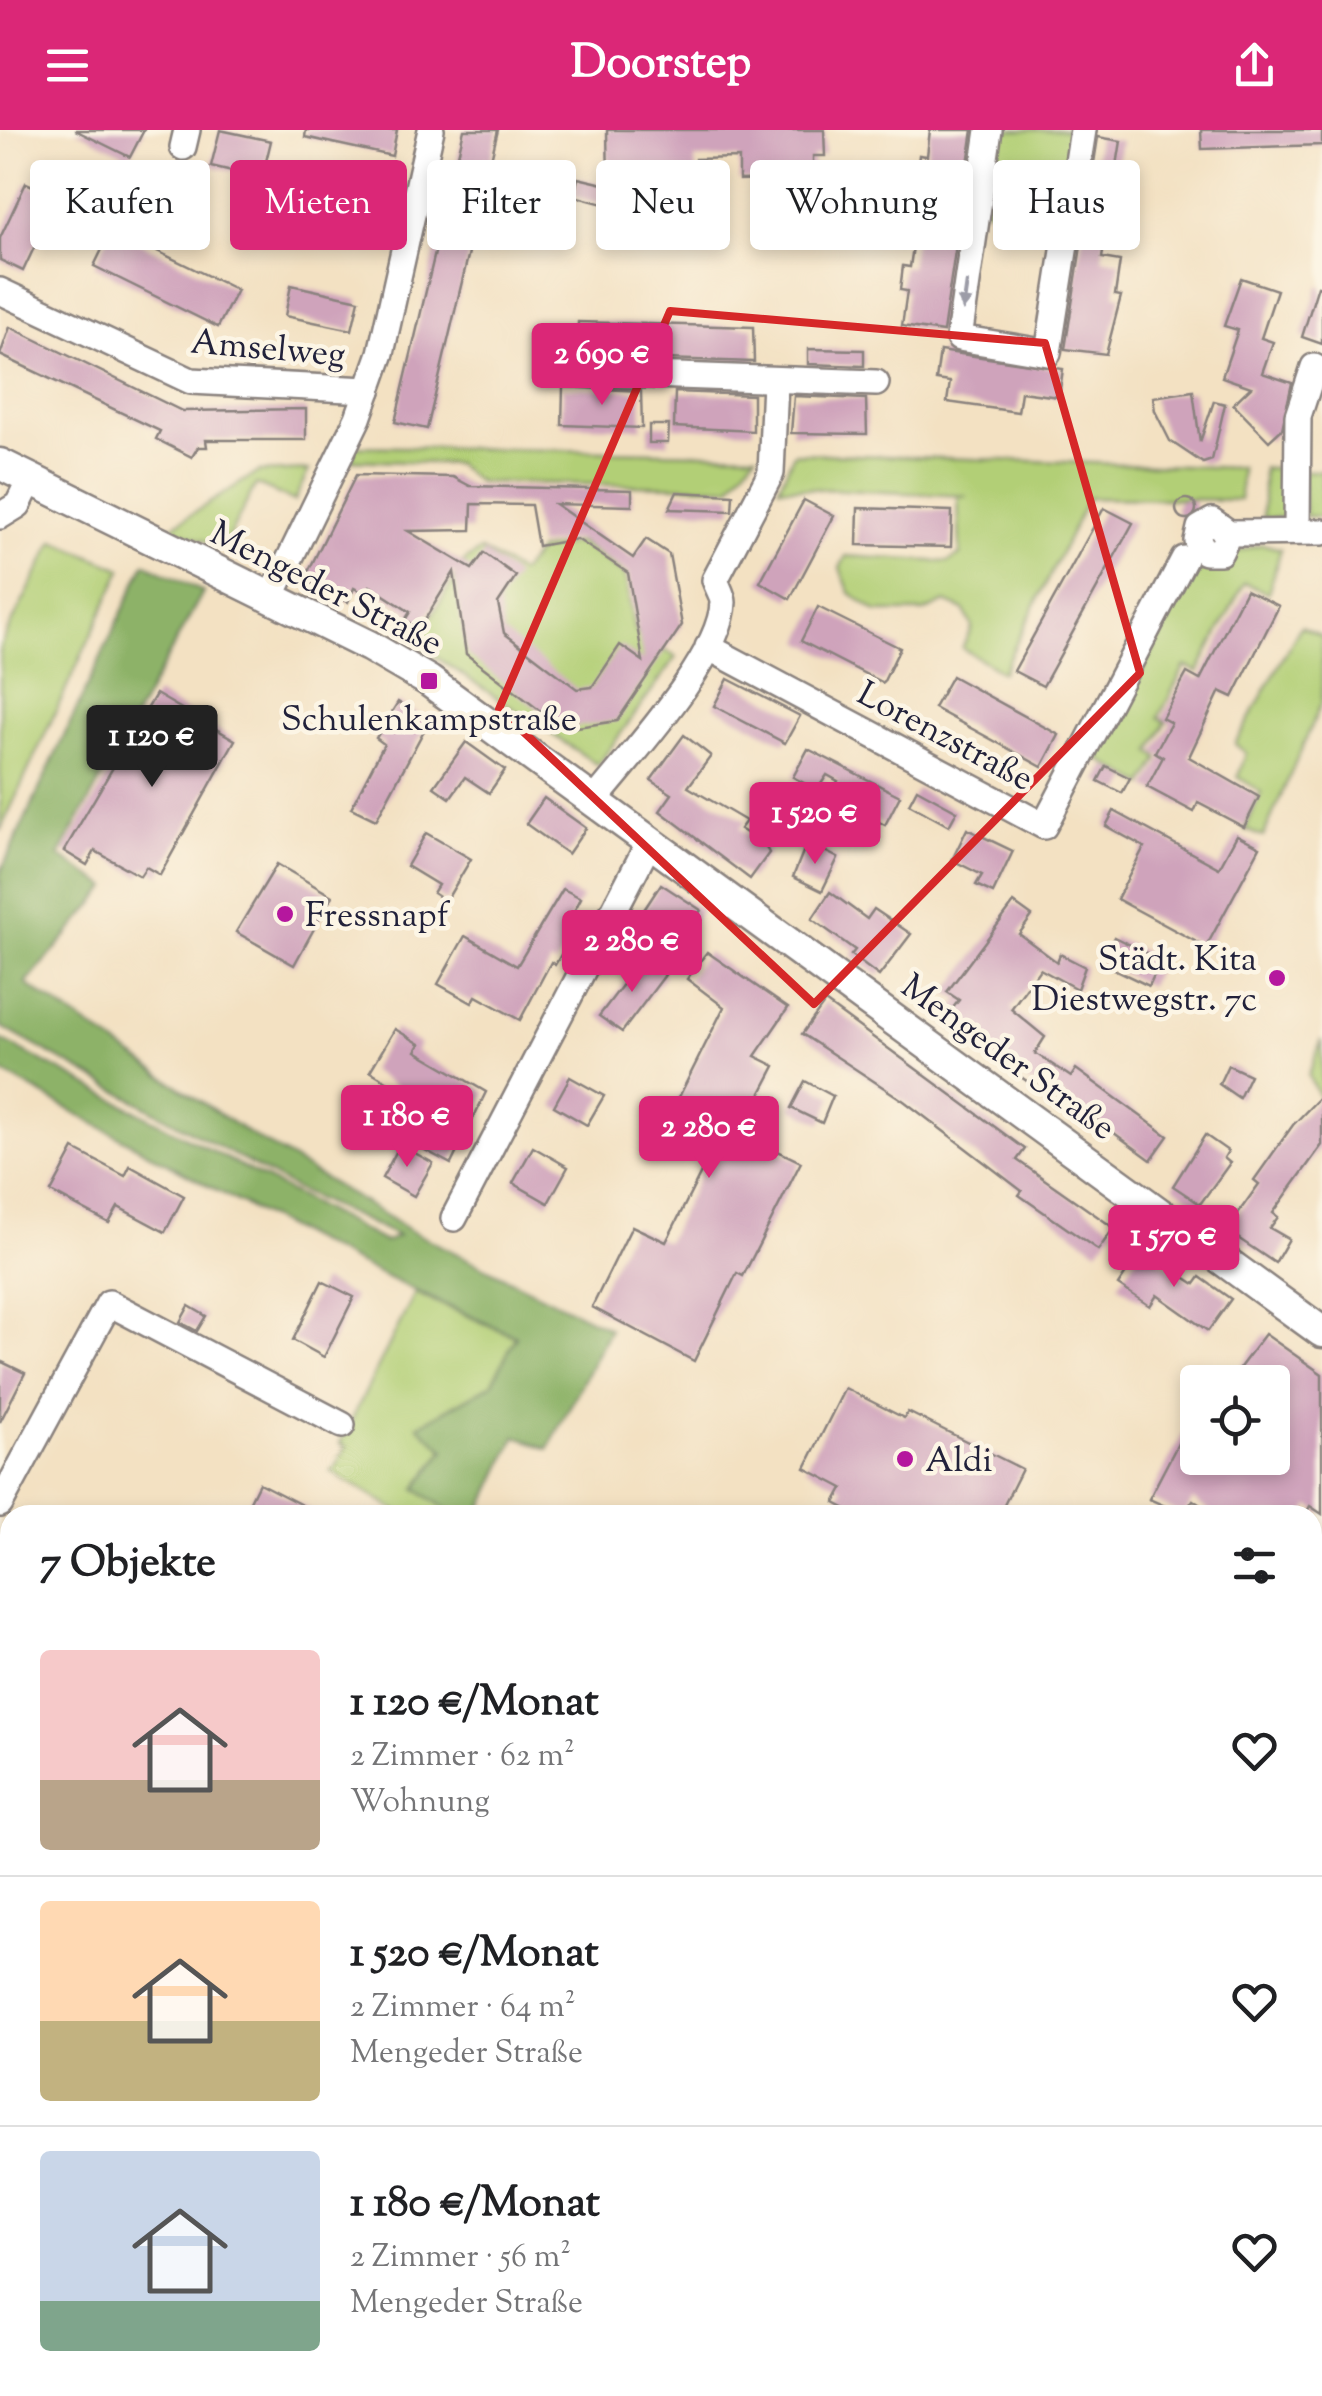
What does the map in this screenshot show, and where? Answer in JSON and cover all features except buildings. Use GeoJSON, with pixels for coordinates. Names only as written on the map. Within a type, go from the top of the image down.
{"type":"FeatureCollection","features":[{"type":"Feature","properties":{"kind":"main road","name":"Mengeder Straße"},"geometry":{"type":"LineString","coordinates":[[0,464],[271,597],[428,680],[1322,1332]]}},
{"type":"Feature","properties":{"kind":"street"},"geometry":{"type":"LineString","coordinates":[[271,597],[368,390],[381,352],[431,130]]}},
{"type":"Feature","properties":{"kind":"street"},"geometry":{"type":"LineString","coordinates":[[989,130],[959,338],[1048,353],[1083,130]]}},
{"type":"Feature","properties":{"kind":"street","name":"Amselweg"},"geometry":{"type":"LineString","coordinates":[[0,291],[191,380],[368,390]]}},
{"type":"Feature","properties":{"kind":"street"},"geometry":{"type":"LineString","coordinates":[[1229,533],[1309,531],[1298,416],[1314,367]]}},
{"type":"Feature","properties":{"kind":"street"},"geometry":{"type":"LineString","coordinates":[[567,372],[876,384]]}},
{"type":"Feature","properties":{"kind":"street"},"geometry":{"type":"LineString","coordinates":[[594,801],[660,720],[708,648],[723,601],[715,580],[771,473],[775,382]]}},
{"type":"Feature","properties":{"kind":"street"},"geometry":{"type":"LineString","coordinates":[[0,516],[18,505],[30,480]]}},
{"type":"Feature","properties":{"kind":"street","name":"Lorenzstraße"},"geometry":{"type":"LineString","coordinates":[[708,648],[1044,826],[1184,558]]}},
{"type":"Feature","properties":{"kind":"street"},"geometry":{"type":"LineString","coordinates":[[454,1218],[650,841]]}},
{"type":"Feature","properties":{"kind":"street"},"geometry":{"type":"LineString","coordinates":[[0,1504],[109,1303],[342,1425]]}},
{"type":"Feature","properties":{"kind":"highlighted area"},"geometry":{"type":"Polygon","coordinates":[[[670,311],[1045,343],[1140,673],[814,1004],[499,709],[670,311]]]}},
{"type":"Feature","properties":{"kind":"green space"},"geometry":{"type":"Polygon","coordinates":[[[994,130],[1075,130],[1071,160],[993,160],[993,211],[983,209],[994,130]]]}},
{"type":"Feature","properties":{"kind":"green space"},"geometry":{"type":"Polygon","coordinates":[[[354,446],[756,454],[730,487],[478,482],[456,464],[352,460],[354,446]]]}},
{"type":"Feature","properties":{"kind":"green space"},"geometry":{"type":"Polygon","coordinates":[[[794,453],[1241,468],[1240,500],[1088,498],[1002,672],[962,648],[972,627],[964,610],[945,602],[924,612],[877,612],[850,593],[840,568],[846,556],[948,562],[960,555],[958,497],[967,496],[779,487],[794,453]]]}},
{"type":"Feature","properties":{"kind":"green space"},"geometry":{"type":"Polygon","coordinates":[[[1263,468],[1287,468],[1289,518],[1263,518],[1263,468]]]}},
{"type":"Feature","properties":{"kind":"green space"},"geometry":{"type":"Polygon","coordinates":[[[309,470],[294,501],[256,484],[223,548],[170,528],[258,472],[309,470]]]}},
{"type":"Feature","properties":{"kind":"green space"},"geometry":{"type":"Polygon","coordinates":[[[1302,471],[1322,471],[1322,517],[1305,516],[1302,471]]]}},
{"type":"Feature","properties":{"kind":"green space"},"geometry":{"type":"Polygon","coordinates":[[[54,541],[122,569],[0,831],[0,646],[54,541]]]}},
{"type":"Feature","properties":{"kind":"green space"},"geometry":{"type":"Polygon","coordinates":[[[579,542],[625,575],[634,630],[676,657],[598,765],[415,643],[465,561],[481,550],[520,573],[539,550],[579,542]]]}},
{"type":"Feature","properties":{"kind":"green space"},"geometry":{"type":"Polygon","coordinates":[[[1262,544],[1281,549],[1268,593],[1244,583],[1198,672],[1185,666],[1159,717],[1166,722],[1151,752],[1159,758],[1144,785],[1097,758],[1198,563],[1262,544]]]}},
{"type":"Feature","properties":{"kind":"green space"},"geometry":{"type":"Polygon","coordinates":[[[145,563],[203,592],[59,856],[108,887],[26,984],[245,1131],[411,1231],[610,1329],[548,1449],[516,1436],[484,1505],[441,1505],[416,1489],[445,1450],[418,1426],[492,1384],[516,1336],[319,1244],[0,1071],[0,1039],[385,1242],[398,1236],[297,1190],[0,1026],[0,873],[145,563]]]}},
{"type":"Feature","properties":{"kind":"green space"},"geometry":{"type":"Polygon","coordinates":[[[1301,626],[1322,636],[1322,702],[1263,837],[1245,830],[1261,792],[1238,777],[1246,753],[1235,744],[1301,626]]]}},
{"type":"Feature","properties":{"kind":"green space"},"geometry":{"type":"Polygon","coordinates":[[[1322,1040],[1322,1102],[1308,1076],[1322,1040]]]}},
{"type":"Feature","properties":{"kind":"green space"},"geometry":{"type":"Polygon","coordinates":[[[415,1293],[516,1337],[492,1384],[419,1425],[445,1449],[416,1489],[441,1505],[387,1505],[331,1471],[347,1447],[340,1443],[415,1293]]]}},
{"type":"Feature","properties":{"kind":"place","name":"Schulenkampstraße"},"geometry":{"type":"Point","coordinates":[429,681]}},
{"type":"Feature","properties":{"kind":"place","name":"Fressnapf"},"geometry":{"type":"Point","coordinates":[285,914]}},
{"type":"Feature","properties":{"kind":"place","name":"Städt. Kita Diestwegstr. 7c"},"geometry":{"type":"Point","coordinates":[1277,978]}},
{"type":"Feature","properties":{"kind":"place","name":"Aldi"},"geometry":{"type":"Point","coordinates":[905,1459]}}]}
